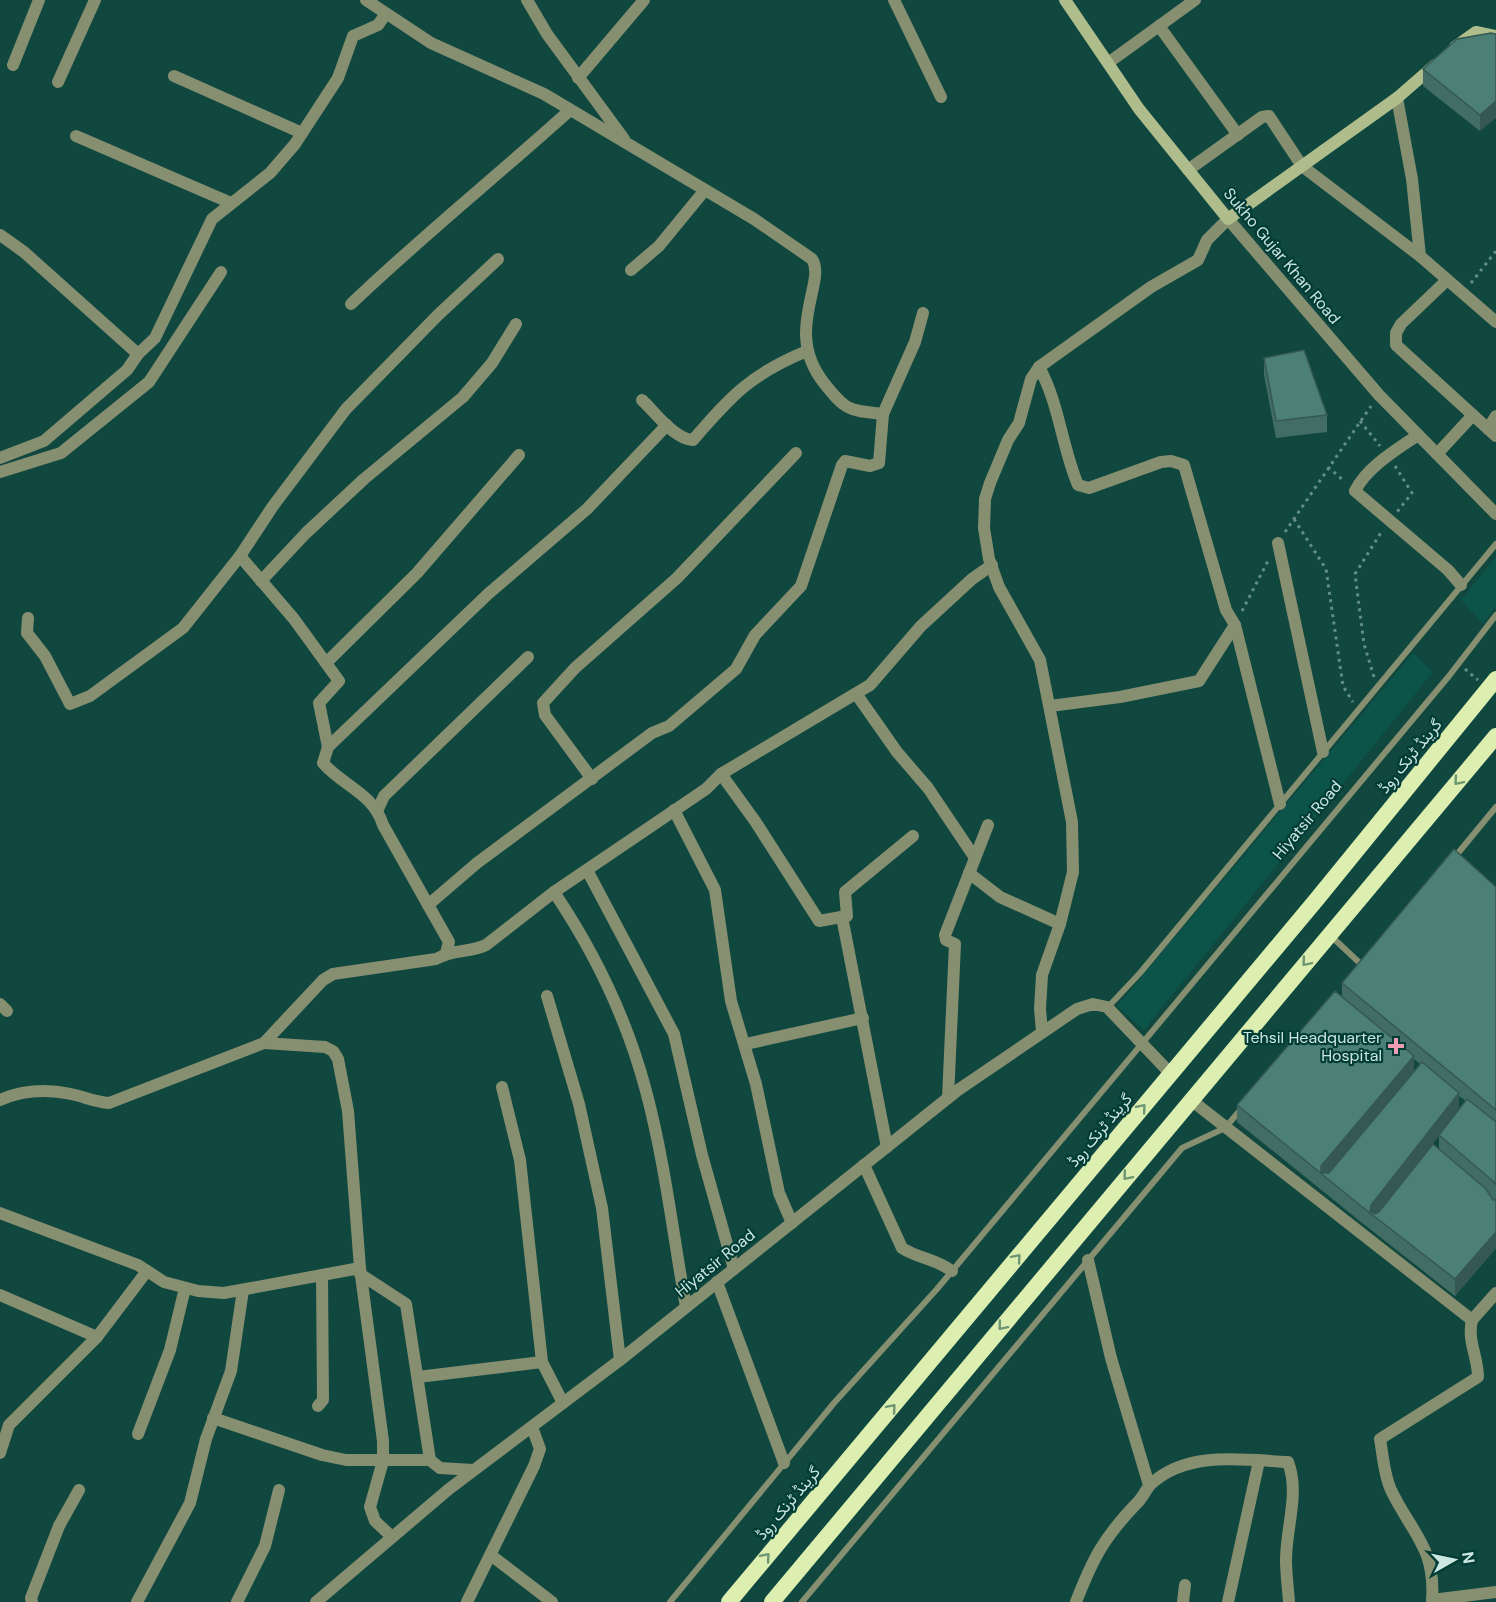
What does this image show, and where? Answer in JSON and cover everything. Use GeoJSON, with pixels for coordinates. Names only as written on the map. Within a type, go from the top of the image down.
{"type":"FeatureCollection","features":[{"type":"Feature","properties":{"kind":"highway","name":"گرینڈ ٹرنک روڈ"},"geometry":{"type":"LineString","coordinates":[[729,1602],[1317,900],[1488,681]]}},
{"type":"Feature","properties":{"kind":"highway"},"geometry":{"type":"LineString","coordinates":[[772,1602],[1496,736]]}},
{"type":"Feature","properties":{"kind":"main road","name":"Sukho Gujar Khan Road"},"geometry":{"type":"LineString","coordinates":[[1065,0],[1139,109],[1228,219]]}},
{"type":"Feature","properties":{"kind":"main road"},"geometry":{"type":"LineString","coordinates":[[1228,219],[1397,98],[1468,35],[1476,32],[1496,36]]}},
{"type":"Feature","properties":{"kind":"street"},"geometry":{"type":"LineString","coordinates":[[13,65],[39,0]]}},
{"type":"Feature","properties":{"kind":"street"},"geometry":{"type":"LineString","coordinates":[[58,82],[95,0]]}},
{"type":"Feature","properties":{"kind":"street"},"geometry":{"type":"LineString","coordinates":[[527,0],[578,78],[627,143]]}},
{"type":"Feature","properties":{"kind":"street"},"geometry":{"type":"LineString","coordinates":[[578,78],[644,0]]}},
{"type":"Feature","properties":{"kind":"street"},"geometry":{"type":"LineString","coordinates":[[894,0],[941,97]]}},
{"type":"Feature","properties":{"kind":"street"},"geometry":{"type":"LineString","coordinates":[[1108,63],[1196,0]]}},
{"type":"Feature","properties":{"kind":"street"},"geometry":{"type":"LineString","coordinates":[[374,2],[382,20],[544,94],[569,111],[754,219],[815,262],[805,319],[807,351],[815,372],[842,405],[860,411],[883,414]]}},
{"type":"Feature","properties":{"kind":"street"},"geometry":{"type":"LineString","coordinates":[[0,472],[44,441],[127,370],[138,354],[156,339],[212,219],[270,173],[302,133],[338,78],[353,36],[382,20]]}},
{"type":"Feature","properties":{"kind":"street"},"geometry":{"type":"LineString","coordinates":[[1159,26],[1238,135]]}},
{"type":"Feature","properties":{"kind":"street"},"geometry":{"type":"LineString","coordinates":[[174,76],[302,133]]}},
{"type":"Feature","properties":{"kind":"street"},"geometry":{"type":"LineString","coordinates":[[1397,98],[1412,179],[1420,256]]}},
{"type":"Feature","properties":{"kind":"street"},"geometry":{"type":"LineString","coordinates":[[351,304],[416,242],[498,175],[569,111]]}},
{"type":"Feature","properties":{"kind":"street"},"geometry":{"type":"LineString","coordinates":[[1188,170],[1263,117],[1269,116],[1302,166],[1420,256],[1446,281],[1495,321]]}},
{"type":"Feature","properties":{"kind":"street"},"geometry":{"type":"LineString","coordinates":[[76,136],[231,203]]}},
{"type":"Feature","properties":{"kind":"street"},"geometry":{"type":"LineString","coordinates":[[631,270],[659,246],[705,190]]}},
{"type":"Feature","properties":{"kind":"street"},"geometry":{"type":"LineString","coordinates":[[1042,1031],[1040,1009],[1042,975],[1060,924],[1073,872],[1072,822],[1040,660],[999,587],[992,566],[984,528],[986,499],[1008,440],[1019,423],[1031,379],[1039,367],[1151,287],[1198,260],[1207,240],[1228,219]]}},
{"type":"Feature","properties":{"kind":"street","name":"Sukho Gujar Khan Road"},"geometry":{"type":"LineString","coordinates":[[1228,219],[1379,395],[1496,514]]}},
{"type":"Feature","properties":{"kind":"street"},"geometry":{"type":"LineString","coordinates":[[0,235],[24,252],[138,354]]}},
{"type":"Feature","properties":{"kind":"street"},"geometry":{"type":"LineString","coordinates":[[28,618],[27,633],[45,656],[70,704],[75,704],[90,696],[183,628],[240,556],[273,506],[346,410],[438,315],[498,259]]}},
{"type":"Feature","properties":{"kind":"street"},"geometry":{"type":"LineString","coordinates":[[0,458],[15,460],[61,453],[106,419],[149,382],[221,272]]}},
{"type":"Feature","properties":{"kind":"street"},"geometry":{"type":"LineString","coordinates":[[1446,281],[1401,324],[1396,333],[1396,345],[1492,432],[1496,416]]}},
{"type":"Feature","properties":{"kind":"street"},"geometry":{"type":"LineString","coordinates":[[428,905],[477,863],[652,733],[669,726],[736,669],[755,635],[787,602],[806,576],[842,465],[845,461],[870,466],[879,463],[883,414],[915,342],[923,314]]}},
{"type":"Feature","properties":{"kind":"street"},"geometry":{"type":"LineString","coordinates":[[261,580],[306,533],[364,479],[463,397],[492,363],[516,324]]}},
{"type":"Feature","properties":{"kind":"street"},"geometry":{"type":"LineString","coordinates":[[156,339],[170,349]]}},
{"type":"Feature","properties":{"kind":"street"},"geometry":{"type":"LineString","coordinates":[[642,400],[667,425],[685,438],[693,440],[741,388],[772,365],[807,351]]}},
{"type":"Feature","properties":{"kind":"street"},"geometry":{"type":"LineString","coordinates":[[1039,367],[1048,384],[1066,456],[1078,485],[1089,488],[1161,462],[1184,465],[1226,610],[1235,625],[1280,804]]}},
{"type":"Feature","properties":{"kind":"street"},"geometry":{"type":"LineString","coordinates":[[1437,454],[1473,415]]}},
{"type":"Feature","properties":{"kind":"street"},"geometry":{"type":"LineString","coordinates":[[328,747],[488,594],[587,509],[667,425]]}},
{"type":"Feature","properties":{"kind":"street"},"geometry":{"type":"LineString","coordinates":[[1418,435],[1388,455],[1358,484],[1355,491],[1448,570],[1461,585]]}},
{"type":"Feature","properties":{"kind":"street"},"geometry":{"type":"LineString","coordinates":[[592,779],[545,715],[543,703],[575,668],[677,578],[796,453]]}},
{"type":"Feature","properties":{"kind":"street"},"geometry":{"type":"LineString","coordinates":[[326,663],[417,573],[519,455]]}},
{"type":"Feature","properties":{"kind":"street"},"geometry":{"type":"LineString","coordinates":[[1278,543],[1323,752]]}},
{"type":"Feature","properties":{"kind":"street"},"geometry":{"type":"LineString","coordinates":[[240,556],[339,681],[337,686],[319,703],[328,747],[323,763],[378,808],[382,825],[449,942],[446,953]]}},
{"type":"Feature","properties":{"kind":"street"},"geometry":{"type":"LineString","coordinates":[[0,1100],[28,1092],[51,1090],[94,1102],[109,1103],[264,1042],[324,980],[333,974],[436,959],[446,953],[475,950],[486,945],[554,892],[706,789],[721,774],[870,686],[901,648],[944,604],[992,566]]}},
{"type":"Feature","properties":{"kind":"street"},"geometry":{"type":"LineString","coordinates":[[1050,706],[1120,697],[1199,681],[1235,625]]}},
{"type":"Feature","properties":{"kind":"street"},"geometry":{"type":"LineString","coordinates":[[378,808],[384,796],[528,657]]}},
{"type":"Feature","properties":{"kind":"street"},"geometry":{"type":"LineString","coordinates":[[857,695],[897,752],[928,788],[975,858]]}},
{"type":"Feature","properties":{"kind":"street"},"geometry":{"type":"LineString","coordinates":[[721,774],[755,821],[819,921],[847,916],[844,892],[913,836]]}},
{"type":"Feature","properties":{"kind":"street"},"geometry":{"type":"LineString","coordinates":[[674,810],[715,890],[731,1001],[746,1044],[779,1193],[792,1223]]}},
{"type":"Feature","properties":{"kind":"street"},"geometry":{"type":"LineString","coordinates":[[948,1098],[955,944],[946,940],[945,936],[988,825]]}},
{"type":"Feature","properties":{"kind":"street"},"geometry":{"type":"LineString","coordinates":[[587,870],[674,1034],[702,1155],[734,1269]]}},
{"type":"Feature","properties":{"kind":"street"},"geometry":{"type":"LineString","coordinates":[[969,873],[1000,897],[1060,924]]}},
{"type":"Feature","properties":{"kind":"street"},"geometry":{"type":"LineString","coordinates":[[554,892],[583,935],[604,976],[645,1089],[661,1156],[686,1307]]}},
{"type":"Feature","properties":{"kind":"street"},"geometry":{"type":"LineString","coordinates":[[842,917],[887,1147]]}},
{"type":"Feature","properties":{"kind":"street"},"geometry":{"type":"LineString","coordinates":[[547,996],[579,1104],[602,1208],[620,1360]]}},
{"type":"Feature","properties":{"kind":"street","name":"Hiyatsir Road"},"geometry":{"type":"LineString","coordinates":[[316,1602],[473,1470],[620,1360],[948,1098],[1077,1009],[1093,1004],[1107,1007]]}},
{"type":"Feature","properties":{"kind":"street"},"geometry":{"type":"LineString","coordinates":[[1107,1007],[1171,1074]]}},
{"type":"Feature","properties":{"kind":"street"},"geometry":{"type":"LineString","coordinates":[[746,1044],[863,1018]]}},
{"type":"Feature","properties":{"kind":"street"},"geometry":{"type":"LineString","coordinates":[[264,1042],[325,1047],[333,1051],[339,1059],[348,1111],[360,1271],[383,1461],[370,1507],[375,1521],[392,1537]]}},
{"type":"Feature","properties":{"kind":"street"},"geometry":{"type":"LineString","coordinates":[[502,1087],[520,1160],[542,1362],[562,1403]]}},
{"type":"Feature","properties":{"kind":"street"},"geometry":{"type":"LineString","coordinates":[[1191,1100],[1472,1320]]}},
{"type":"Feature","properties":{"kind":"street"},"geometry":{"type":"LineString","coordinates":[[864,1165],[902,1248],[914,1256],[939,1261],[952,1271]]}},
{"type":"Feature","properties":{"kind":"street"},"geometry":{"type":"LineString","coordinates":[[0,1213],[138,1265],[164,1282],[216,1293],[321,1275],[360,1271],[406,1304],[430,1461]]}},
{"type":"Feature","properties":{"kind":"street"},"geometry":{"type":"LineString","coordinates":[[1088,1260],[1111,1358],[1149,1485]]}},
{"type":"Feature","properties":{"kind":"street"},"geometry":{"type":"LineString","coordinates":[[0,1454],[9,1425],[96,1337],[147,1271]]}},
{"type":"Feature","properties":{"kind":"street"},"geometry":{"type":"LineString","coordinates":[[318,1406],[323,1400],[321,1275]]}},
{"type":"Feature","properties":{"kind":"street"},"geometry":{"type":"LineString","coordinates":[[717,1282],[784,1463]]}},
{"type":"Feature","properties":{"kind":"street"},"geometry":{"type":"LineString","coordinates":[[138,1434],[170,1350],[185,1288]]}},
{"type":"Feature","properties":{"kind":"street"},"geometry":{"type":"LineString","coordinates":[[137,1602],[190,1503],[213,1419],[231,1371],[243,1290]]}},
{"type":"Feature","properties":{"kind":"street"},"geometry":{"type":"LineString","coordinates":[[1496,1293],[1472,1320],[1469,1336],[1478,1366],[1478,1377],[1380,1439],[1390,1488],[1425,1545],[1430,1567],[1432,1601],[1496,1592]]}},
{"type":"Feature","properties":{"kind":"street"},"geometry":{"type":"LineString","coordinates":[[0,1295],[96,1337]]}},
{"type":"Feature","properties":{"kind":"street"},"geometry":{"type":"LineString","coordinates":[[418,1377],[542,1362]]}},
{"type":"Feature","properties":{"kind":"street"},"geometry":{"type":"LineString","coordinates":[[213,1419],[322,1455],[365,1462],[430,1461],[441,1468],[473,1470]]}},
{"type":"Feature","properties":{"kind":"street"},"geometry":{"type":"LineString","coordinates":[[467,1602],[492,1556],[540,1449],[532,1426]]}},
{"type":"Feature","properties":{"kind":"street"},"geometry":{"type":"LineString","coordinates":[[1076,1602],[1094,1556],[1110,1533],[1140,1500],[1149,1485],[1164,1474],[1190,1464],[1214,1460],[1288,1462],[1292,1473],[1293,1494],[1286,1559],[1289,1602]]}},
{"type":"Feature","properties":{"kind":"street"},"geometry":{"type":"LineString","coordinates":[[1228,1602],[1259,1461]]}},
{"type":"Feature","properties":{"kind":"street"},"geometry":{"type":"LineString","coordinates":[[237,1602],[265,1546],[279,1490]]}},
{"type":"Feature","properties":{"kind":"street"},"geometry":{"type":"LineString","coordinates":[[32,1602],[31,1598],[58,1526],[79,1491]]}},
{"type":"Feature","properties":{"kind":"street"},"geometry":{"type":"LineString","coordinates":[[492,1556],[552,1602]]}},
{"type":"Feature","properties":{"kind":"street"},"geometry":{"type":"LineString","coordinates":[[1183,1602],[1185,1585]]}},
{"type":"Feature","properties":{"kind":"lane"},"geometry":{"type":"LineString","coordinates":[[1107,1007],[1140,973],[1496,544]]}},
{"type":"Feature","properties":{"kind":"lane","name":"Hiyatsir Road"},"geometry":{"type":"LineString","coordinates":[[670,1602],[834,1402],[952,1271],[1142,1045],[1449,676],[1496,615]]}},
{"type":"Feature","properties":{"kind":"lane"},"geometry":{"type":"LineString","coordinates":[[1452,861],[1496,807]]}},
{"type":"Feature","properties":{"kind":"lane"},"geometry":{"type":"LineString","coordinates":[[1329,934],[1364,967]]}},
{"type":"Feature","properties":{"kind":"lane"},"geometry":{"type":"LineString","coordinates":[[1357,975],[1372,958]]}},
{"type":"Feature","properties":{"kind":"lane"},"geometry":{"type":"LineString","coordinates":[[802,1602],[1182,1148],[1225,1128],[1246,1103]]}},
{"type":"Feature","properties":{"kind":"path"},"geometry":{"type":"LineString","coordinates":[[1462,294],[1496,251]]}},
{"type":"Feature","properties":{"kind":"path"},"geometry":{"type":"LineString","coordinates":[[1235,625],[1278,543],[1379,395]]}},
{"type":"Feature","properties":{"kind":"path"},"geometry":{"type":"LineString","coordinates":[[1360,421],[1388,455],[1412,494],[1389,520],[1355,574],[1364,644],[1376,687]]}},
{"type":"Feature","properties":{"kind":"path"},"geometry":{"type":"LineString","coordinates":[[1328,467],[1355,491]]}},
{"type":"Feature","properties":{"kind":"path"},"geometry":{"type":"LineString","coordinates":[[1294,519],[1326,569],[1343,686],[1358,710]]}},
{"type":"Feature","properties":{"kind":"path"},"geometry":{"type":"LineString","coordinates":[[1458,663],[1488,681]]}},
{"type":"Feature","properties":{"kind":"shaded area"},"geometry":{"type":"Polygon","coordinates":[[[1496,557],[1496,606],[1483,624],[1461,600],[1496,557]]]}},
{"type":"Feature","properties":{"kind":"shaded area"},"geometry":{"type":"Polygon","coordinates":[[[1413,653],[1433,672],[1144,1030],[1117,1006],[1413,653]]]}},
{"type":"Feature","properties":{"kind":"building"},"geometry":{"type":"Polygon","coordinates":[[[1496,34],[1496,101],[1480,115],[1423,69],[1457,39],[1496,34]]]}},
{"type":"Feature","properties":{"kind":"building"},"geometry":{"type":"Polygon","coordinates":[[[1304,350],[1327,415],[1276,421],[1264,358],[1304,350]]]}},
{"type":"Feature","properties":{"kind":"building"},"geometry":{"type":"Polygon","coordinates":[[[1454,849],[1496,887],[1496,1110],[1342,983],[1454,849]]]}},
{"type":"Feature","properties":{"kind":"building"},"geometry":{"type":"Polygon","coordinates":[[[1335,991],[1414,1056],[1321,1166],[1321,1173],[1329,1173],[1422,1062],[1459,1093],[1371,1205],[1370,1211],[1375,1214],[1379,1212],[1433,1144],[1486,1189],[1493,1200],[1496,1199],[1496,1232],[1455,1279],[1361,1206],[1237,1105],[1335,991]]]}},
{"type":"Feature","properties":{"kind":"building"},"geometry":{"type":"Polygon","coordinates":[[[1467,1099],[1496,1121],[1496,1185],[1439,1135],[1467,1099]]]}},
{"type":"Feature","properties":{"kind":"place","name":"Tehsil Headquarter Hospital"},"geometry":{"type":"Point","coordinates":[1396,1046]}}]}
